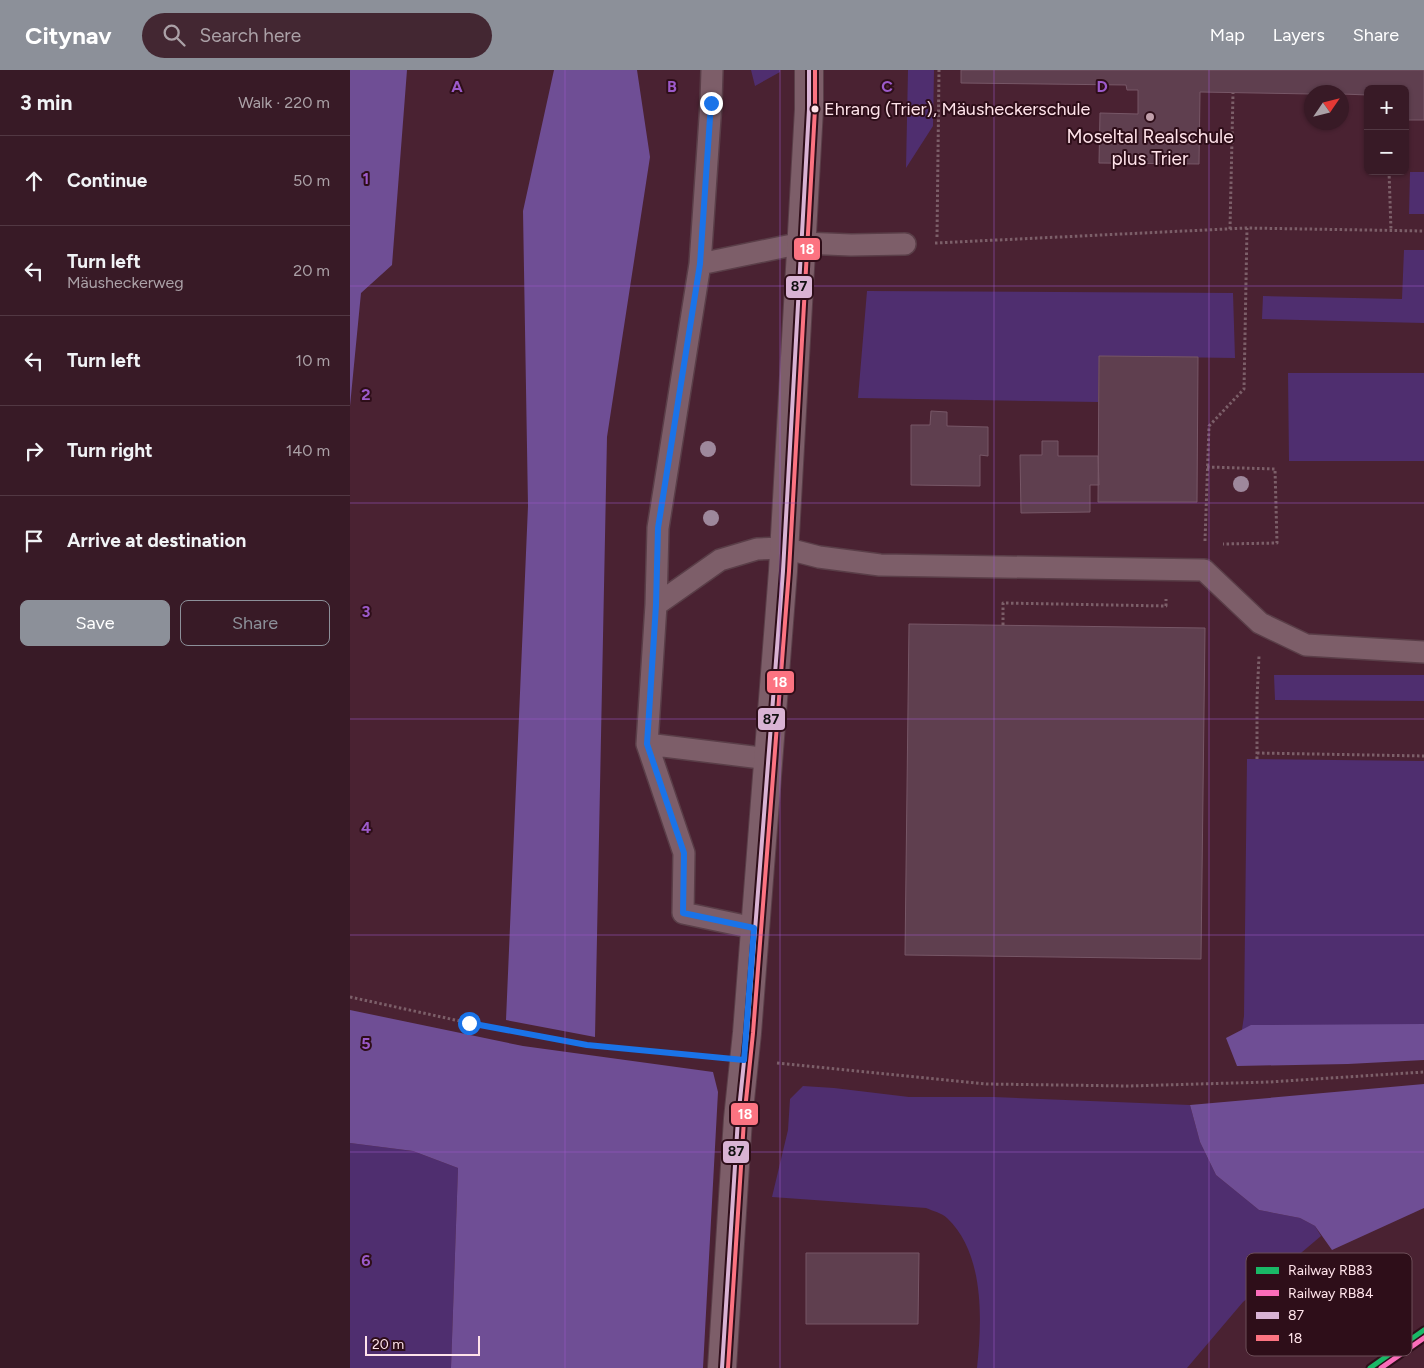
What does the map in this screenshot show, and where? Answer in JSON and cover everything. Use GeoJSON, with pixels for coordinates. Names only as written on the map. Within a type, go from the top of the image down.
{"type":"FeatureCollection","features":[{"type":"Feature","properties":{"kind":"street"},"geometry":{"type":"LineString","coordinates":[[722,1368],[738,1119],[769,759],[784,548],[802,243],[809,109],[809,70]]}},
{"type":"Feature","properties":{"kind":"lane"},"geometry":{"type":"LineString","coordinates":[[712,70],[700,264],[658,528],[656,605],[647,744],[684,853],[683,913],[754,928]]}},
{"type":"Feature","properties":{"kind":"lane"},"geometry":{"type":"LineString","coordinates":[[700,264],[802,243],[851,245],[905,244]]}},
{"type":"Feature","properties":{"kind":"lane"},"geometry":{"type":"LineString","coordinates":[[656,605],[720,560],[757,550],[784,548],[819,557],[880,565],[1204,570],[1260,623],[1306,645],[1424,652]]}},
{"type":"Feature","properties":{"kind":"lane"},"geometry":{"type":"LineString","coordinates":[[647,744],[769,759]]}},
{"type":"Feature","properties":{"kind":"path"},"geometry":{"type":"LineString","coordinates":[[936,243],[939,70]]}},
{"type":"Feature","properties":{"kind":"path"},"geometry":{"type":"LineString","coordinates":[[1230,229],[1233,93]]}},
{"type":"Feature","properties":{"kind":"path"},"geometry":{"type":"LineString","coordinates":[[1389,175],[1391,230]]}},
{"type":"Feature","properties":{"kind":"path"},"geometry":{"type":"LineString","coordinates":[[905,244],[1247,228],[1424,231]]}},
{"type":"Feature","properties":{"kind":"path"},"geometry":{"type":"LineString","coordinates":[[1205,534],[1209,426],[1244,389],[1247,228]]}},
{"type":"Feature","properties":{"kind":"path"},"geometry":{"type":"LineString","coordinates":[[1207,466],[1275,469],[1278,543],[1214,545]]}},
{"type":"Feature","properties":{"kind":"path"},"geometry":{"type":"LineString","coordinates":[[1004,625],[1003,603],[1166,606],[1165,570]]}},
{"type":"Feature","properties":{"kind":"path"},"geometry":{"type":"LineString","coordinates":[[1257,759],[1260,623]]}},
{"type":"Feature","properties":{"kind":"path"},"geometry":{"type":"LineString","coordinates":[[1257,753],[1424,756]]}},
{"type":"Feature","properties":{"kind":"path"},"geometry":{"type":"LineString","coordinates":[[350,997],[469,1023],[587,1045],[987,1084],[1138,1086],[1269,1082],[1424,1072]]}},
{"type":"Feature","properties":{"kind":"shaded area"},"geometry":{"type":"Polygon","coordinates":[[[350,70],[407,70],[392,265],[361,293],[350,406],[350,70]]]}},
{"type":"Feature","properties":{"kind":"shaded area"},"geometry":{"type":"Polygon","coordinates":[[[554,70],[637,70],[650,157],[607,437],[595,1037],[506,1020],[528,506],[523,211],[554,70]]]}},
{"type":"Feature","properties":{"kind":"shaded area"},"geometry":{"type":"Polygon","coordinates":[[[751,70],[780,70],[780,72],[755,86],[751,70]]]}},
{"type":"Feature","properties":{"kind":"shaded area"},"geometry":{"type":"Polygon","coordinates":[[[908,70],[934,70],[933,126],[906,168],[908,70]]]}},
{"type":"Feature","properties":{"kind":"shaded area"},"geometry":{"type":"Polygon","coordinates":[[[1410,172],[1424,172],[1424,214],[1409,214],[1410,172]]]}},
{"type":"Feature","properties":{"kind":"shaded area"},"geometry":{"type":"Polygon","coordinates":[[[1404,250],[1424,250],[1424,323],[1262,319],[1263,296],[1402,299],[1404,250]]]}},
{"type":"Feature","properties":{"kind":"shaded area"},"geometry":{"type":"Polygon","coordinates":[[[867,291],[1233,293],[1235,358],[1099,356],[1098,402],[858,398],[867,291]]]}},
{"type":"Feature","properties":{"kind":"shaded area"},"geometry":{"type":"Polygon","coordinates":[[[1288,373],[1424,373],[1424,461],[1289,461],[1288,373]]]}},
{"type":"Feature","properties":{"kind":"shaded area"},"geometry":{"type":"Polygon","coordinates":[[[1274,675],[1424,675],[1424,701],[1275,700],[1274,675]]]}},
{"type":"Feature","properties":{"kind":"shaded area"},"geometry":{"type":"Polygon","coordinates":[[[1247,759],[1424,761],[1424,1044],[1239,1050],[1244,1016],[1247,759]]]}},
{"type":"Feature","properties":{"kind":"shaded area"},"geometry":{"type":"Polygon","coordinates":[[[350,1010],[523,1046],[713,1072],[718,1092],[703,1368],[451,1368],[458,1168],[413,1151],[350,1143],[350,1010]]]}},
{"type":"Feature","properties":{"kind":"shaded area"},"geometry":{"type":"Polygon","coordinates":[[[1424,1024],[1424,1060],[1348,1064],[1237,1066],[1226,1038],[1251,1025],[1424,1024]]]}},
{"type":"Feature","properties":{"kind":"shaded area"},"geometry":{"type":"Polygon","coordinates":[[[1424,1084],[1424,1208],[1332,1250],[1315,1226],[1300,1218],[1259,1210],[1216,1175],[1200,1142],[1190,1105],[1424,1084]]]}},
{"type":"Feature","properties":{"kind":"shaded area"},"geometry":{"type":"Polygon","coordinates":[[[803,1086],[909,1097],[994,1097],[1190,1105],[1200,1142],[1216,1175],[1259,1210],[1300,1218],[1315,1226],[1321,1236],[1301,1253],[1246,1253],[1246,1299],[1187,1368],[977,1368],[980,1309],[975,1269],[959,1233],[945,1216],[926,1208],[772,1197],[788,1130],[790,1099],[803,1086]]]}},
{"type":"Feature","properties":{"kind":"shaded area"},"geometry":{"type":"Polygon","coordinates":[[[350,1143],[413,1151],[458,1168],[451,1368],[350,1368],[350,1143]]]}},
{"type":"Feature","properties":{"kind":"building","name":"Moseltal Realschule plus Trier"},"geometry":{"type":"Polygon","coordinates":[[[961,70],[1424,70],[1424,120],[1409,120],[1409,85],[1364,85],[1364,95],[1349,94],[1349,85],[1304,85],[1304,94],[1200,92],[1199,164],[1099,163],[1100,113],[1138,114],[1138,90],[1127,90],[1126,85],[961,83],[961,70]]]}},
{"type":"Feature","properties":{"kind":"building"},"geometry":{"type":"Polygon","coordinates":[[[1099,356],[1198,357],[1197,502],[1098,502],[1099,356]]]}},
{"type":"Feature","properties":{"kind":"building"},"geometry":{"type":"Polygon","coordinates":[[[931,411],[947,412],[947,426],[988,427],[988,456],[980,455],[980,486],[911,485],[911,425],[930,425],[931,411]]]}},
{"type":"Feature","properties":{"kind":"building"},"geometry":{"type":"Polygon","coordinates":[[[1042,441],[1058,441],[1058,456],[1098,456],[1099,485],[1090,485],[1090,512],[1021,513],[1020,455],[1042,455],[1042,441]]]}},
{"type":"Feature","properties":{"kind":"building"},"geometry":{"type":"Polygon","coordinates":[[[909,624],[1205,628],[1201,959],[905,955],[909,624]]]}},
{"type":"Feature","properties":{"kind":"building"},"geometry":{"type":"Polygon","coordinates":[[[806,1253],[919,1253],[918,1324],[806,1324],[806,1253]]]}},
{"type":"Feature","properties":{"kind":"rail line","name":"RB83"},"geometry":{"type":"LineString","coordinates":[[1412,1338],[1424,1330]]}},
{"type":"Feature","properties":{"kind":"rail line","name":"RB84"},"geometry":{"type":"LineString","coordinates":[[1412,1346],[1424,1338]]}},
{"type":"Feature","properties":{"kind":"rail line","name":"RB83"},"geometry":{"type":"LineString","coordinates":[[1370,1368],[1387,1356]]}},
{"type":"Feature","properties":{"kind":"rail line","name":"RB84"},"geometry":{"type":"LineString","coordinates":[[1381,1368],[1398,1356]]}},
{"type":"Feature","properties":{"kind":"transit line","name":"87"},"geometry":{"type":"LineString","coordinates":[[722,1368],[738,1119],[747,1033],[783,571],[809,109],[809,70]]}},
{"type":"Feature","properties":{"kind":"transit line","name":"18"},"geometry":{"type":"LineString","coordinates":[[728,1368],[744,1120],[753,1033],[789,571],[815,109],[815,70]]}},
{"type":"Feature","properties":{"kind":"place","name":"Ehrang (Trier), Mäusheckerschule"},"geometry":{"type":"Point","coordinates":[815,109]}},
{"type":"Feature","properties":{"kind":"place","name":"Moseltal Realschule plus Trier"},"geometry":{"type":"Point","coordinates":[1150,117]}},
{"type":"Feature","properties":{"kind":"route"},"geometry":{"type":"LineString","coordinates":[[469,1023],[587,1045],[744,1060],[754,928],[683,913],[684,853],[647,744],[656,605],[658,528],[700,264],[711,103]]}}]}
